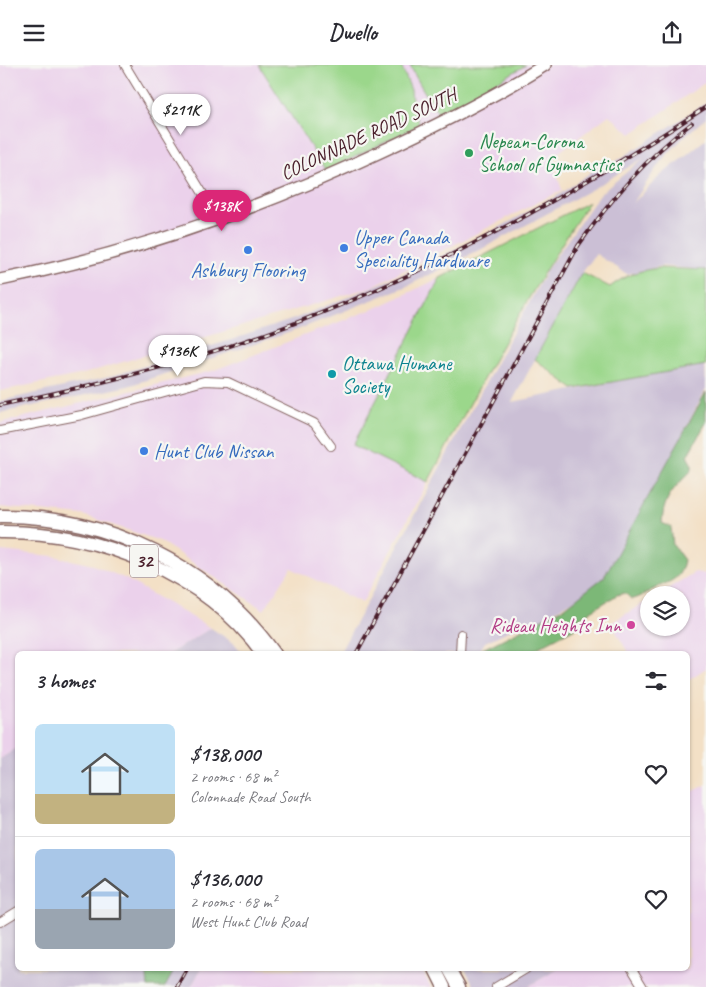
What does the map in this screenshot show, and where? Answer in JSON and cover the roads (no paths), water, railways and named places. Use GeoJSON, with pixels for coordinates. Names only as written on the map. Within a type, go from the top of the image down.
{"type":"FeatureCollection","features":[{"type":"Feature","properties":{"kind":"main road","name":"32"},"geometry":{"type":"LineString","coordinates":[[0,516],[54,520],[84,526],[125,538],[150,549],[180,565],[214,590],[263,648]]}},
{"type":"Feature","properties":{"kind":"main road","name":"32"},"geometry":{"type":"LineString","coordinates":[[0,533],[70,538],[130,555],[168,573],[203,595],[263,648]]}},
{"type":"Feature","properties":{"kind":"main road"},"geometry":{"type":"LineString","coordinates":[[436,971],[444,987]]}},
{"type":"Feature","properties":{"kind":"main road"},"geometry":{"type":"LineString","coordinates":[[450,971],[458,987]]}},
{"type":"Feature","properties":{"kind":"street"},"geometry":{"type":"LineString","coordinates":[[124,65],[219,220]]}},
{"type":"Feature","properties":{"kind":"street","name":"COLONNADE ROAD SOUTH"},"geometry":{"type":"LineString","coordinates":[[0,280],[73,265],[166,238],[304,188],[426,131],[545,65]]}},
{"type":"Feature","properties":{"kind":"street"},"geometry":{"type":"LineString","coordinates":[[0,431],[82,415],[204,381],[216,380],[228,382],[314,423],[331,446]]}},
{"type":"Feature","properties":{"kind":"street"},"geometry":{"type":"LineString","coordinates":[[460,651],[462,634]]}},
{"type":"Feature","properties":{"kind":"street"},"geometry":{"type":"LineString","coordinates":[[0,922],[15,913]]}},
{"type":"Feature","properties":{"kind":"street"},"geometry":{"type":"LineString","coordinates":[[496,987],[523,971]]}},
{"type":"Feature","properties":{"kind":"street"},"geometry":{"type":"LineString","coordinates":[[633,971],[643,987]]}},
{"type":"Feature","properties":{"kind":"railway"},"geometry":{"type":"LineString","coordinates":[[0,405],[139,373],[185,360],[254,338],[322,313],[454,253],[519,219],[582,184],[706,107]]}},
{"type":"Feature","properties":{"kind":"railway"},"geometry":{"type":"LineString","coordinates":[[358,651],[578,246],[630,180],[659,150],[692,123]]}},
{"type":"Feature","properties":{"kind":"railway"},"geometry":{"type":"LineString","coordinates":[[177,987],[186,971]]}},
{"type":"Feature","properties":{"kind":"place","name":"Nepean-Corona School of Gymnastics"},"geometry":{"type":"Point","coordinates":[469,153]}},
{"type":"Feature","properties":{"kind":"place","name":"Upper Canada Speciality Hardware"},"geometry":{"type":"Point","coordinates":[344,248]}},
{"type":"Feature","properties":{"kind":"place","name":"Ashbury Flooring"},"geometry":{"type":"Point","coordinates":[248,250]}},
{"type":"Feature","properties":{"kind":"place","name":"Ottawa Humane Society"},"geometry":{"type":"Point","coordinates":[332,374]}},
{"type":"Feature","properties":{"kind":"place","name":"Hunt Club Nissan"},"geometry":{"type":"Point","coordinates":[144,451]}},
{"type":"Feature","properties":{"kind":"place","name":"Rideau Heights Inn"},"geometry":{"type":"Point","coordinates":[631,625]}}]}
